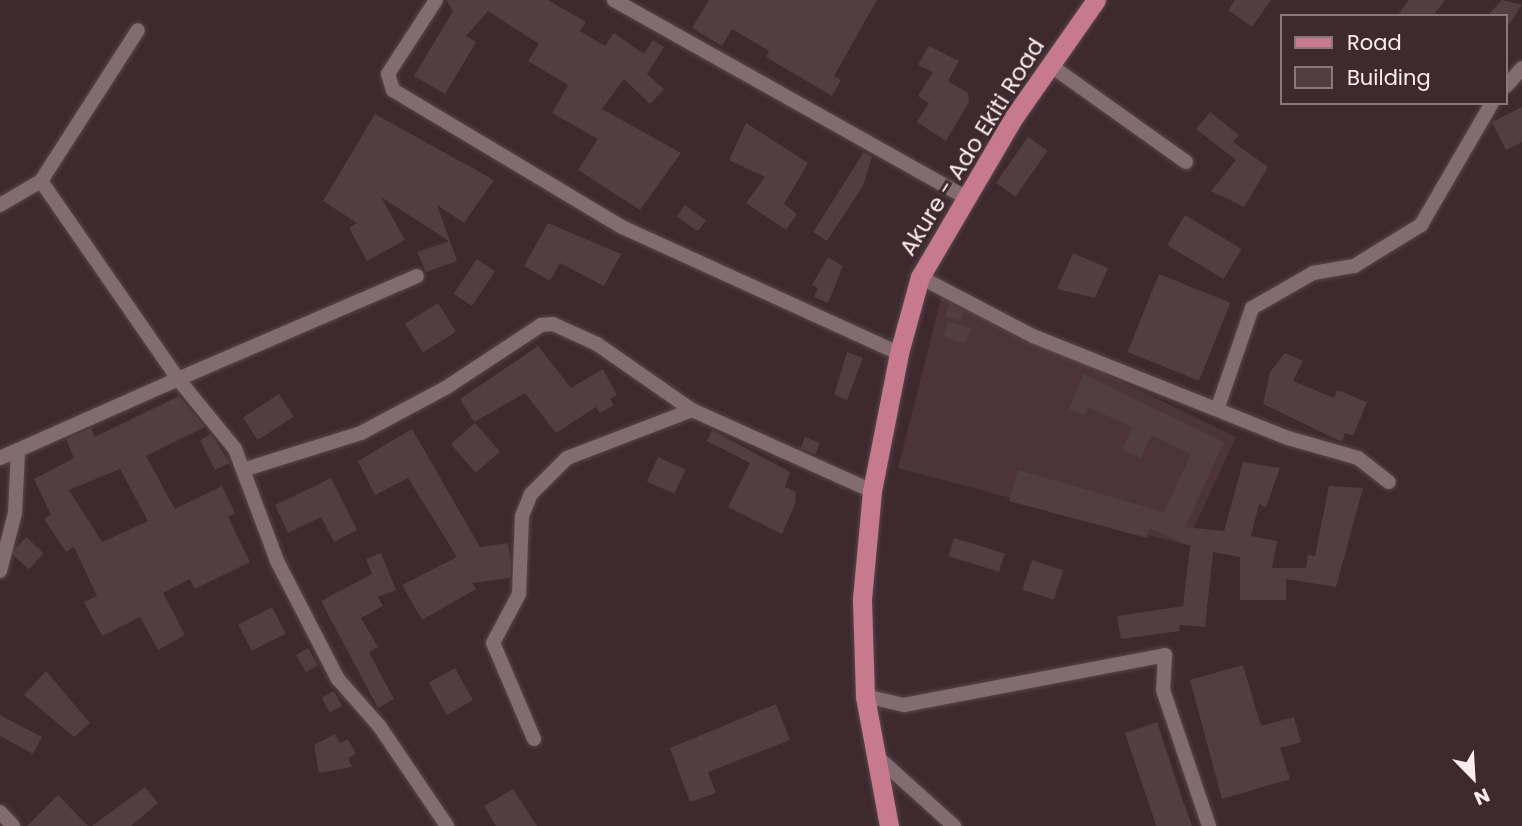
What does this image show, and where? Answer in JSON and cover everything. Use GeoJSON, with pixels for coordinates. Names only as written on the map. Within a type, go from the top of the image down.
{"type":"FeatureCollection","features":[{"type":"Feature","properties":{"kind":"main road","name":"Akure - Ado Ekiti Road"},"geometry":{"type":"LineString","coordinates":[[889,826],[873,753],[865,696],[862,599],[872,491],[900,353],[919,278],[965,197],[1050,65],[1096,0]]}},
{"type":"Feature","properties":{"kind":"street"},"geometry":{"type":"LineString","coordinates":[[614,0],[965,197]]}},
{"type":"Feature","properties":{"kind":"street"},"geometry":{"type":"LineString","coordinates":[[428,2],[388,74],[393,90],[622,227],[900,353]]}},
{"type":"Feature","properties":{"kind":"street"},"geometry":{"type":"LineString","coordinates":[[0,205],[41,181],[138,30]]}},
{"type":"Feature","properties":{"kind":"street"},"geometry":{"type":"LineString","coordinates":[[1050,65],[1186,162]]}},
{"type":"Feature","properties":{"kind":"street"},"geometry":{"type":"LineString","coordinates":[[1508,84],[1522,68]]}},
{"type":"Feature","properties":{"kind":"street"},"geometry":{"type":"LineString","coordinates":[[1218,407],[1252,308],[1313,273],[1354,266],[1421,225],[1491,105]]}},
{"type":"Feature","properties":{"kind":"street"},"geometry":{"type":"LineString","coordinates":[[41,181],[178,379],[220,426],[246,469],[277,561],[312,633],[447,826]]}},
{"type":"Feature","properties":{"kind":"street"},"geometry":{"type":"LineString","coordinates":[[0,458],[417,276]]}},
{"type":"Feature","properties":{"kind":"street"},"geometry":{"type":"LineString","coordinates":[[919,278],[1033,336],[1218,407],[1288,438],[1358,458],[1389,482]]}},
{"type":"Feature","properties":{"kind":"street"},"geometry":{"type":"LineString","coordinates":[[246,469],[361,433],[447,387],[541,325],[597,344],[692,410],[872,491]]}},
{"type":"Feature","properties":{"kind":"street"},"geometry":{"type":"LineString","coordinates":[[534,739],[493,643],[519,594],[522,516],[531,494],[567,458],[692,410]]}},
{"type":"Feature","properties":{"kind":"street"},"geometry":{"type":"LineString","coordinates":[[0,571],[15,513],[18,452]]}},
{"type":"Feature","properties":{"kind":"street"},"geometry":{"type":"LineString","coordinates":[[865,696],[904,705],[1165,655],[1163,690],[1209,826]]}},
{"type":"Feature","properties":{"kind":"street"},"geometry":{"type":"LineString","coordinates":[[873,753],[954,826]]}},
{"type":"Feature","properties":{"kind":"street"},"geometry":{"type":"LineString","coordinates":[[0,812],[13,826]]}},
{"type":"Feature","properties":{"kind":"shaded area"},"geometry":{"type":"Polygon","coordinates":[[[942,294],[1236,437],[1186,545],[898,468],[942,294]]]}},
{"type":"Feature","properties":{"kind":"building"},"geometry":{"type":"Polygon","coordinates":[[[446,0],[548,0],[586,22],[580,31],[605,46],[614,33],[644,54],[653,40],[664,47],[647,74],[664,89],[650,104],[624,79],[602,109],[681,153],[640,210],[578,170],[598,139],[552,113],[568,85],[528,61],[539,44],[488,11],[466,36],[476,42],[445,94],[414,76],[453,11],[446,0]]]}},
{"type":"Feature","properties":{"kind":"building"},"geometry":{"type":"Polygon","coordinates":[[[709,0],[877,0],[834,76],[841,80],[832,96],[766,57],[769,51],[732,29],[722,46],[692,28],[709,0]]]}},
{"type":"Feature","properties":{"kind":"building"},"geometry":{"type":"Polygon","coordinates":[[[1235,0],[1271,0],[1252,27],[1228,10],[1235,0]]]}},
{"type":"Feature","properties":{"kind":"building"},"geometry":{"type":"Polygon","coordinates":[[[1409,0],[1445,0],[1434,14],[1398,14],[1409,0]]]}},
{"type":"Feature","properties":{"kind":"building"},"geometry":{"type":"Polygon","coordinates":[[[1502,0],[1522,5],[1508,26],[1508,14],[1489,14],[1502,0]]]}},
{"type":"Feature","properties":{"kind":"building"},"geometry":{"type":"Polygon","coordinates":[[[929,46],[959,61],[948,81],[968,93],[969,102],[946,141],[917,122],[929,103],[918,96],[933,72],[918,65],[929,46]]]}},
{"type":"Feature","properties":{"kind":"building"},"geometry":{"type":"Polygon","coordinates":[[[1522,107],[1522,142],[1506,150],[1492,122],[1522,107]]]}},
{"type":"Feature","properties":{"kind":"building"},"geometry":{"type":"Polygon","coordinates":[[[1210,112],[1239,135],[1233,142],[1268,167],[1244,207],[1211,191],[1236,160],[1196,129],[1210,112]]]}},
{"type":"Feature","properties":{"kind":"building"},"geometry":{"type":"Polygon","coordinates":[[[375,114],[494,180],[464,223],[437,205],[457,261],[426,272],[417,252],[449,241],[381,197],[405,240],[367,261],[349,228],[357,223],[323,201],[375,114]]]}},
{"type":"Feature","properties":{"kind":"building"},"geometry":{"type":"Polygon","coordinates":[[[746,123],[808,163],[784,204],[797,214],[786,230],[746,203],[765,177],[729,160],[746,123]]]}},
{"type":"Feature","properties":{"kind":"building"},"geometry":{"type":"Polygon","coordinates":[[[1028,137],[1048,151],[1016,197],[996,183],[1028,137]]]}},
{"type":"Feature","properties":{"kind":"building"},"geometry":{"type":"Polygon","coordinates":[[[864,152],[872,157],[863,186],[827,241],[813,232],[864,152]]]}},
{"type":"Feature","properties":{"kind":"building"},"geometry":{"type":"Polygon","coordinates":[[[685,205],[706,220],[698,232],[677,216],[685,205]]]}},
{"type":"Feature","properties":{"kind":"building"},"geometry":{"type":"Polygon","coordinates":[[[1185,215],[1242,249],[1224,279],[1167,245],[1185,215]]]}},
{"type":"Feature","properties":{"kind":"building"},"geometry":{"type":"Polygon","coordinates":[[[548,223],[621,254],[604,286],[560,263],[550,281],[524,266],[548,223]]]}},
{"type":"Feature","properties":{"kind":"building"},"geometry":{"type":"Polygon","coordinates":[[[1073,253],[1108,268],[1095,298],[1057,289],[1073,253]]]}},
{"type":"Feature","properties":{"kind":"building"},"geometry":{"type":"Polygon","coordinates":[[[828,257],[843,266],[828,303],[814,297],[818,288],[812,285],[828,257]]]}},
{"type":"Feature","properties":{"kind":"building"},"geometry":{"type":"Polygon","coordinates":[[[477,259],[495,271],[472,306],[454,294],[477,259]]]}},
{"type":"Feature","properties":{"kind":"building"},"geometry":{"type":"Polygon","coordinates":[[[1159,274],[1230,303],[1199,381],[1128,352],[1159,274]]]}},
{"type":"Feature","properties":{"kind":"building"},"geometry":{"type":"Polygon","coordinates":[[[438,303],[456,332],[423,353],[405,324],[438,303]]]}},
{"type":"Feature","properties":{"kind":"building"},"geometry":{"type":"Polygon","coordinates":[[[950,304],[964,311],[960,321],[945,316],[950,304]]]}},
{"type":"Feature","properties":{"kind":"building"},"geometry":{"type":"Polygon","coordinates":[[[948,321],[971,329],[965,344],[943,336],[948,321]]]}},
{"type":"Feature","properties":{"kind":"building"},"geometry":{"type":"Polygon","coordinates":[[[538,346],[571,388],[603,369],[617,395],[610,399],[614,405],[600,413],[596,407],[556,433],[525,393],[474,422],[460,399],[538,346]]]}},
{"type":"Feature","properties":{"kind":"building"},"geometry":{"type":"Polygon","coordinates":[[[847,352],[863,358],[847,400],[834,395],[847,352]]]}},
{"type":"Feature","properties":{"kind":"building"},"geometry":{"type":"Polygon","coordinates":[[[1285,353],[1303,361],[1293,381],[1334,398],[1337,390],[1367,402],[1353,436],[1345,433],[1342,442],[1263,404],[1270,372],[1285,353]]]}},
{"type":"Feature","properties":{"kind":"building"},"geometry":{"type":"Polygon","coordinates":[[[1083,374],[1224,442],[1185,527],[1224,531],[1243,462],[1280,468],[1266,507],[1259,504],[1251,536],[1277,541],[1272,568],[1306,568],[1308,555],[1315,556],[1329,486],[1363,488],[1336,587],[1286,579],[1286,600],[1240,600],[1240,557],[1213,552],[1205,627],[1179,625],[1180,631],[1121,639],[1117,616],[1183,606],[1190,546],[1149,528],[1147,538],[1009,501],[1018,470],[1164,512],[1191,454],[1151,435],[1141,458],[1122,450],[1132,427],[1088,407],[1084,415],[1069,409],[1083,374]]]}},
{"type":"Feature","properties":{"kind":"building"},"geometry":{"type":"Polygon","coordinates":[[[279,394],[294,417],[258,440],[243,417],[279,394]]]}},
{"type":"Feature","properties":{"kind":"building"},"geometry":{"type":"Polygon","coordinates":[[[179,396],[205,427],[146,456],[175,509],[222,486],[235,513],[228,517],[250,562],[195,589],[190,579],[163,593],[185,635],[158,650],[140,617],[102,636],[84,602],[97,596],[74,547],[66,552],[44,519],[51,515],[34,479],[74,458],[66,439],[91,428],[95,437],[179,396]],[[120,469],[69,490],[102,542],[148,521],[120,469]]]}},
{"type":"Feature","properties":{"kind":"building"},"geometry":{"type":"Polygon","coordinates":[[[475,423],[500,452],[476,473],[451,444],[475,423]]]}},
{"type":"Feature","properties":{"kind":"building"},"geometry":{"type":"Polygon","coordinates":[[[412,429],[480,547],[508,543],[511,561],[510,578],[472,583],[476,589],[422,620],[402,585],[457,557],[408,478],[375,495],[358,461],[412,429]]]}},
{"type":"Feature","properties":{"kind":"building"},"geometry":{"type":"Polygon","coordinates":[[[712,430],[790,472],[785,487],[796,492],[795,504],[782,534],[728,507],[750,463],[707,441],[712,430]]]}},
{"type":"Feature","properties":{"kind":"building"},"geometry":{"type":"Polygon","coordinates":[[[211,434],[230,463],[215,470],[200,440],[211,434]]]}},
{"type":"Feature","properties":{"kind":"building"},"geometry":{"type":"Polygon","coordinates":[[[805,437],[820,443],[815,454],[801,448],[805,437]]]}},
{"type":"Feature","properties":{"kind":"building"},"geometry":{"type":"Polygon","coordinates":[[[658,457],[685,469],[674,494],[647,482],[658,457]]]}},
{"type":"Feature","properties":{"kind":"building"},"geometry":{"type":"Polygon","coordinates":[[[331,478],[357,530],[334,542],[321,517],[288,533],[275,505],[331,478]]]}},
{"type":"Feature","properties":{"kind":"building"},"geometry":{"type":"Polygon","coordinates":[[[26,537],[44,553],[29,569],[11,553],[26,537]]]}},
{"type":"Feature","properties":{"kind":"building"},"geometry":{"type":"Polygon","coordinates":[[[954,538],[1005,553],[999,572],[948,556],[954,538]]]}},
{"type":"Feature","properties":{"kind":"building"},"geometry":{"type":"Polygon","coordinates":[[[381,553],[396,590],[378,597],[383,606],[361,618],[378,647],[369,652],[394,699],[378,708],[321,601],[372,574],[366,559],[381,553]]]}},
{"type":"Feature","properties":{"kind":"building"},"geometry":{"type":"Polygon","coordinates":[[[1032,560],[1063,570],[1054,600],[1022,589],[1032,560]]]}},
{"type":"Feature","properties":{"kind":"building"},"geometry":{"type":"Polygon","coordinates":[[[272,607],[286,634],[252,651],[238,624],[272,607]]]}},
{"type":"Feature","properties":{"kind":"building"},"geometry":{"type":"Polygon","coordinates":[[[308,648],[318,665],[306,672],[296,655],[308,648]]]}},
{"type":"Feature","properties":{"kind":"building"},"geometry":{"type":"Polygon","coordinates":[[[1243,665],[1261,726],[1294,717],[1301,742],[1280,748],[1290,779],[1222,799],[1190,680],[1243,665]]]}},
{"type":"Feature","properties":{"kind":"building"},"geometry":{"type":"Polygon","coordinates":[[[455,668],[473,700],[447,715],[429,683],[455,668]]]}},
{"type":"Feature","properties":{"kind":"building"},"geometry":{"type":"Polygon","coordinates":[[[46,671],[90,723],[74,737],[24,695],[46,671]]]}},
{"type":"Feature","properties":{"kind":"building"},"geometry":{"type":"Polygon","coordinates":[[[334,691],[342,706],[330,713],[322,698],[334,691]]]}},
{"type":"Feature","properties":{"kind":"building"},"geometry":{"type":"Polygon","coordinates":[[[776,704],[790,740],[708,772],[716,793],[690,802],[670,748],[776,704]]]}},
{"type":"Feature","properties":{"kind":"building"},"geometry":{"type":"Polygon","coordinates":[[[0,715],[42,737],[33,754],[0,736],[0,715]]]}},
{"type":"Feature","properties":{"kind":"building"},"geometry":{"type":"Polygon","coordinates":[[[1157,722],[1192,826],[1156,826],[1125,733],[1157,722]]]}},
{"type":"Feature","properties":{"kind":"building"},"geometry":{"type":"Polygon","coordinates":[[[335,734],[340,743],[348,739],[356,754],[348,758],[352,767],[319,773],[314,745],[335,734]]]}},
{"type":"Feature","properties":{"kind":"building"},"geometry":{"type":"Polygon","coordinates":[[[145,787],[158,803],[131,826],[92,826],[145,787]]]}},
{"type":"Feature","properties":{"kind":"building"},"geometry":{"type":"Polygon","coordinates":[[[513,789],[537,826],[496,826],[484,806],[513,789]]]}},
{"type":"Feature","properties":{"kind":"building"},"geometry":{"type":"Polygon","coordinates":[[[58,795],[88,826],[27,826],[58,795]]]}}]}
